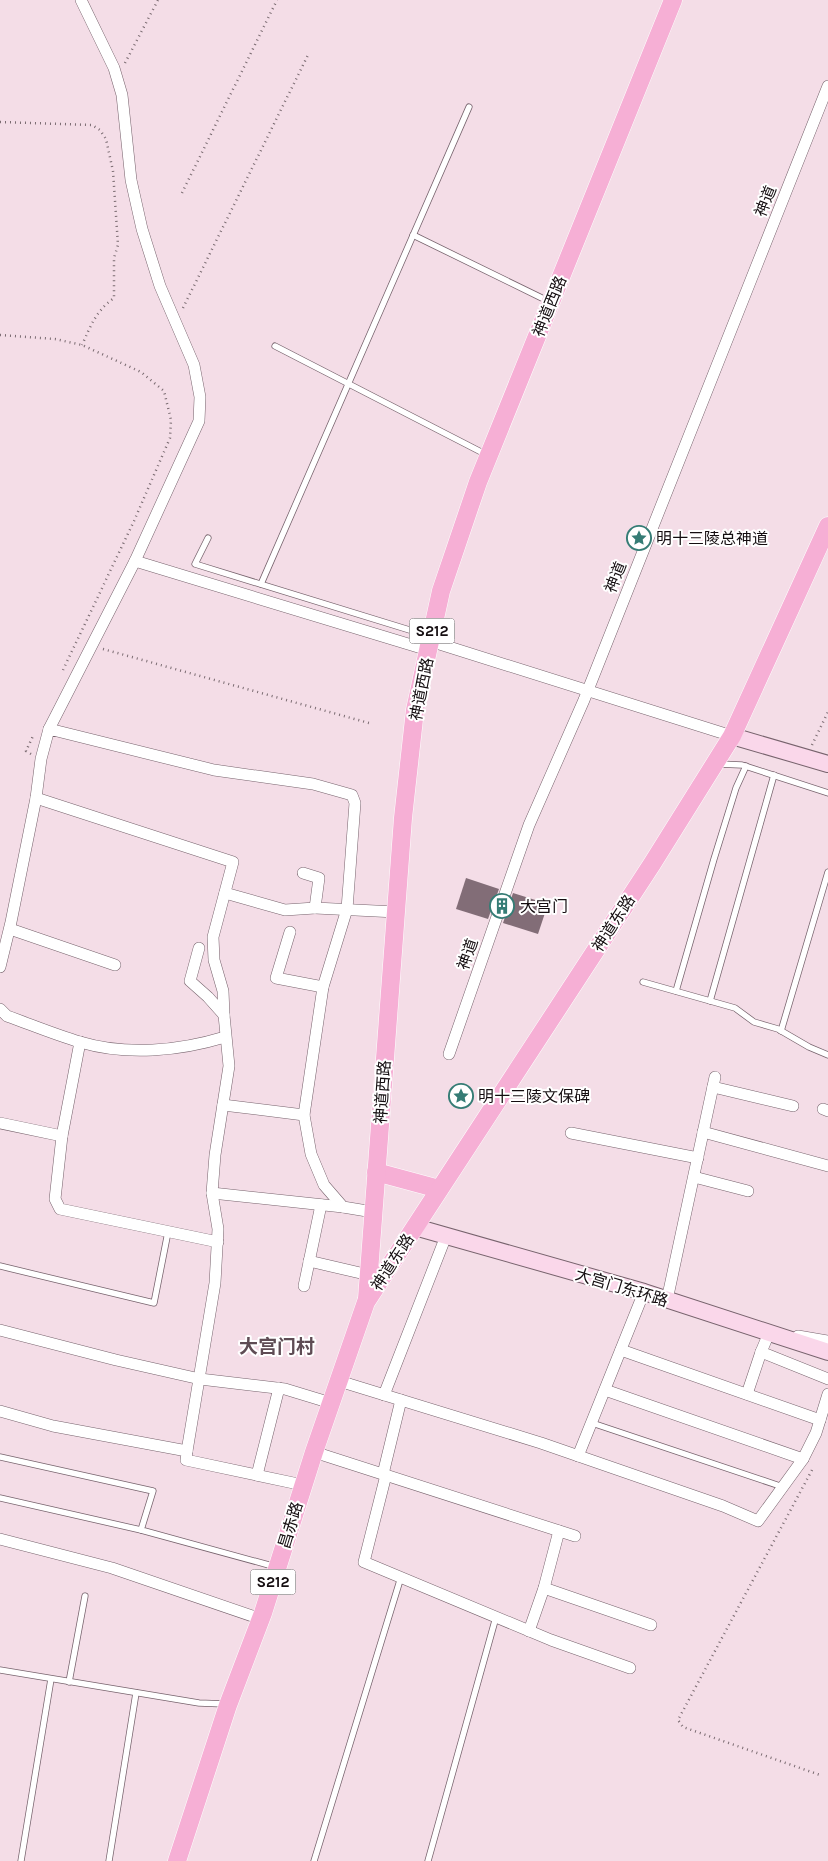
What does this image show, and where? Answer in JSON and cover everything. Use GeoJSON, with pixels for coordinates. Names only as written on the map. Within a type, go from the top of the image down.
{"type":"FeatureCollection","features":[{"type":"Feature","properties":{"kind":"main road","name":"神道西路"},"geometry":{"type":"LineString","coordinates":[[366,1302],[403,818],[415,710],[441,591],[488,456],[674,0]]}},
{"type":"Feature","properties":{"kind":"main road","name":"神道东路"},"geometry":{"type":"LineString","coordinates":[[366,1302],[652,864],[732,736],[828,526]]}},
{"type":"Feature","properties":{"kind":"main road"},"geometry":{"type":"LineString","coordinates":[[376,1172],[408,1176],[439,1189]]}},
{"type":"Feature","properties":{"kind":"main road","name":"昌赤路"},"geometry":{"type":"LineString","coordinates":[[177,1861],[228,1704],[261,1619],[303,1485],[366,1302]]}},
{"type":"Feature","properties":{"kind":"street"},"geometry":{"type":"LineString","coordinates":[[0,967],[10,929],[36,798],[41,759],[49,730],[135,561],[199,421],[200,397],[194,365],[160,286],[142,229],[131,180],[122,95],[116,77],[81,0]]}},
{"type":"Feature","properties":{"kind":"street","name":"神道"},"geometry":{"type":"LineString","coordinates":[[448,1054],[529,825],[588,690],[828,86]]}},
{"type":"Feature","properties":{"kind":"street"},"geometry":{"type":"LineString","coordinates":[[135,561],[430,643],[828,764]]}},
{"type":"Feature","properties":{"kind":"street"},"geometry":{"type":"LineString","coordinates":[[49,730],[214,770],[313,784],[352,795],[355,803],[346,909],[323,987],[304,1115],[311,1154],[324,1185],[343,1207]]}},
{"type":"Feature","properties":{"kind":"street"},"geometry":{"type":"LineString","coordinates":[[36,798],[234,862],[213,937],[214,960],[223,991],[225,1037],[229,1066],[215,1155],[212,1194],[218,1229],[215,1283],[186,1460],[303,1485]]}},
{"type":"Feature","properties":{"kind":"street"},"geometry":{"type":"LineString","coordinates":[[303,872],[319,878],[315,908]]}},
{"type":"Feature","properties":{"kind":"street"},"geometry":{"type":"LineString","coordinates":[[225,893],[284,910],[315,908],[396,912]]}},
{"type":"Feature","properties":{"kind":"street"},"geometry":{"type":"LineString","coordinates":[[10,929],[115,965]]}},
{"type":"Feature","properties":{"kind":"street"},"geometry":{"type":"LineString","coordinates":[[290,932],[276,978],[323,987]]}},
{"type":"Feature","properties":{"kind":"street"},"geometry":{"type":"LineString","coordinates":[[199,948],[190,981],[224,1015]]}},
{"type":"Feature","properties":{"kind":"street"},"geometry":{"type":"LineString","coordinates":[[0,1009],[8,1016],[80,1042],[122,1050],[162,1050],[200,1044],[225,1037]]}},
{"type":"Feature","properties":{"kind":"street"},"geometry":{"type":"LineString","coordinates":[[80,1042],[62,1136],[55,1199],[60,1209],[218,1242]]}},
{"type":"Feature","properties":{"kind":"street"},"geometry":{"type":"LineString","coordinates":[[667,1300],[714,1082],[793,1106]]}},
{"type":"Feature","properties":{"kind":"street"},"geometry":{"type":"LineString","coordinates":[[223,1105],[304,1115]]}},
{"type":"Feature","properties":{"kind":"street"},"geometry":{"type":"LineString","coordinates":[[0,1123],[62,1136]]}},
{"type":"Feature","properties":{"kind":"street"},"geometry":{"type":"LineString","coordinates":[[572,1132],[698,1158]]}},
{"type":"Feature","properties":{"kind":"street"},"geometry":{"type":"LineString","coordinates":[[703,1132],[828,1166]]}},
{"type":"Feature","properties":{"kind":"street"},"geometry":{"type":"LineString","coordinates":[[694,1177],[748,1191]]}},
{"type":"Feature","properties":{"kind":"street"},"geometry":{"type":"LineString","coordinates":[[212,1194],[343,1207],[373,1212]]}},
{"type":"Feature","properties":{"kind":"street"},"geometry":{"type":"LineString","coordinates":[[304,1286],[321,1205]]}},
{"type":"Feature","properties":{"kind":"street","name":"大宫门东环路"},"geometry":{"type":"LineString","coordinates":[[415,1227],[644,1292],[828,1352]]}},
{"type":"Feature","properties":{"kind":"street"},"geometry":{"type":"LineString","coordinates":[[384,1395],[446,1236]]}},
{"type":"Feature","properties":{"kind":"street"},"geometry":{"type":"LineString","coordinates":[[309,1261],[369,1275]]}},
{"type":"Feature","properties":{"kind":"street"},"geometry":{"type":"LineString","coordinates":[[578,1456],[644,1292]]}},
{"type":"Feature","properties":{"kind":"street"},"geometry":{"type":"LineString","coordinates":[[0,1330],[116,1360],[200,1379],[279,1388],[331,1403]]}},
{"type":"Feature","properties":{"kind":"street"},"geometry":{"type":"LineString","coordinates":[[747,1394],[769,1333],[828,1341]]}},
{"type":"Feature","properties":{"kind":"street"},"geometry":{"type":"LineString","coordinates":[[621,1350],[820,1420]]}},
{"type":"Feature","properties":{"kind":"street"},"geometry":{"type":"LineString","coordinates":[[761,1352],[828,1379]]}},
{"type":"Feature","properties":{"kind":"street"},"geometry":{"type":"LineString","coordinates":[[339,1380],[578,1456],[723,1506],[758,1522],[803,1459],[816,1433],[828,1394]]}},
{"type":"Feature","properties":{"kind":"street"},"geometry":{"type":"LineString","coordinates":[[257,1475],[279,1388]]}},
{"type":"Feature","properties":{"kind":"street"},"geometry":{"type":"LineString","coordinates":[[605,1390],[803,1459]]}},
{"type":"Feature","properties":{"kind":"street"},"geometry":{"type":"LineString","coordinates":[[400,1400],[364,1562],[529,1631],[630,1668]]}},
{"type":"Feature","properties":{"kind":"street"},"geometry":{"type":"LineString","coordinates":[[0,1411],[53,1426],[188,1451]]}},
{"type":"Feature","properties":{"kind":"street"},"geometry":{"type":"LineString","coordinates":[[314,1452],[575,1536]]}},
{"type":"Feature","properties":{"kind":"street"},"geometry":{"type":"LineString","coordinates":[[529,1631],[544,1588],[559,1530]]}},
{"type":"Feature","properties":{"kind":"street"},"geometry":{"type":"LineString","coordinates":[[0,1539],[112,1568],[261,1619]]}},
{"type":"Feature","properties":{"kind":"street"},"geometry":{"type":"LineString","coordinates":[[544,1588],[651,1625]]}},
{"type":"Feature","properties":{"kind":"lane"},"geometry":{"type":"LineString","coordinates":[[261,584],[469,106]]}},
{"type":"Feature","properties":{"kind":"lane"},"geometry":{"type":"LineString","coordinates":[[413,235],[551,303]]}},
{"type":"Feature","properties":{"kind":"lane"},"geometry":{"type":"LineString","coordinates":[[275,346],[488,456]]}},
{"type":"Feature","properties":{"kind":"lane"},"geometry":{"type":"LineString","coordinates":[[208,538],[195,564],[261,584],[430,643]]}},
{"type":"Feature","properties":{"kind":"lane"},"geometry":{"type":"LineString","coordinates":[[714,764],[746,766],[828,793]]}},
{"type":"Feature","properties":{"kind":"lane"},"geometry":{"type":"LineString","coordinates":[[676,991],[736,788],[746,766]]}},
{"type":"Feature","properties":{"kind":"lane"},"geometry":{"type":"LineString","coordinates":[[710,1001],[774,775]]}},
{"type":"Feature","properties":{"kind":"lane"},"geometry":{"type":"LineString","coordinates":[[781,1031],[828,872]]}},
{"type":"Feature","properties":{"kind":"lane"},"geometry":{"type":"LineString","coordinates":[[643,982],[735,1008],[754,1022],[781,1031],[809,1047],[828,1055]]}},
{"type":"Feature","properties":{"kind":"lane"},"geometry":{"type":"LineString","coordinates":[[0,1266],[154,1303],[168,1232]]}},
{"type":"Feature","properties":{"kind":"lane"},"geometry":{"type":"LineString","coordinates":[[592,1423],[783,1487]]}},
{"type":"Feature","properties":{"kind":"lane"},"geometry":{"type":"LineString","coordinates":[[0,1457],[153,1491],[141,1530]]}},
{"type":"Feature","properties":{"kind":"lane"},"geometry":{"type":"LineString","coordinates":[[0,1498],[141,1530],[277,1568]]}},
{"type":"Feature","properties":{"kind":"lane"},"geometry":{"type":"LineString","coordinates":[[314,1861],[401,1577]]}},
{"type":"Feature","properties":{"kind":"lane"},"geometry":{"type":"LineString","coordinates":[[69,1682],[85,1596]]}},
{"type":"Feature","properties":{"kind":"lane"},"geometry":{"type":"LineString","coordinates":[[428,1861],[496,1617]]}},
{"type":"Feature","properties":{"kind":"lane"},"geometry":{"type":"LineString","coordinates":[[0,1670],[199,1703],[228,1704]]}},
{"type":"Feature","properties":{"kind":"lane"},"geometry":{"type":"LineString","coordinates":[[22,1861],[51,1679]]}},
{"type":"Feature","properties":{"kind":"lane"},"geometry":{"type":"LineString","coordinates":[[109,1861],[136,1693]]}},
{"type":"Feature","properties":{"kind":"path"},"geometry":{"type":"LineString","coordinates":[[116,77],[133,51],[158,0]]}},
{"type":"Feature","properties":{"kind":"path"},"geometry":{"type":"LineString","coordinates":[[182,193],[277,0]]}},
{"type":"Feature","properties":{"kind":"path"},"geometry":{"type":"LineString","coordinates":[[176,323],[308,55]]}},
{"type":"Feature","properties":{"kind":"path"},"geometry":{"type":"LineString","coordinates":[[0,122],[92,125],[100,130],[106,139],[112,171],[118,245],[114,258],[114,298],[102,306],[94,318],[82,345]]}},
{"type":"Feature","properties":{"kind":"path"},"geometry":{"type":"LineString","coordinates":[[0,335],[55,339],[82,345],[141,372],[164,391],[171,420],[170,438],[134,521],[61,676]]}},
{"type":"Feature","properties":{"kind":"path"},"geometry":{"type":"LineString","coordinates":[[92,646],[369,723]]}},
{"type":"Feature","properties":{"kind":"path"},"geometry":{"type":"LineString","coordinates":[[806,757],[828,712]]}},
{"type":"Feature","properties":{"kind":"path"},"geometry":{"type":"LineString","coordinates":[[34,734],[26,751],[41,759]]}},
{"type":"Feature","properties":{"kind":"path"},"geometry":{"type":"LineString","coordinates":[[814,1467],[678,1720],[682,1727],[820,1775]]}},
{"type":"Feature","properties":{"kind":"building"},"geometry":{"type":"Polygon","coordinates":[[[466,878],[499,889],[488,919],[456,909],[466,878]]]}},
{"type":"Feature","properties":{"kind":"building"},"geometry":{"type":"Polygon","coordinates":[[[513,893],[548,904],[538,934],[503,923],[513,893]]]}},
{"type":"Feature","properties":{"kind":"place","name":"明十三陵总神道"},"geometry":{"type":"Point","coordinates":[639,538]}},
{"type":"Feature","properties":{"kind":"place","name":"大宫门"},"geometry":{"type":"Point","coordinates":[502,906]}},
{"type":"Feature","properties":{"kind":"place","name":"明十三陵文保碑"},"geometry":{"type":"Point","coordinates":[461,1096]}},
{"type":"Feature","properties":{"kind":"district","name":"大宫门村"},"geometry":{"type":"Point","coordinates":[277,1346]}}]}
